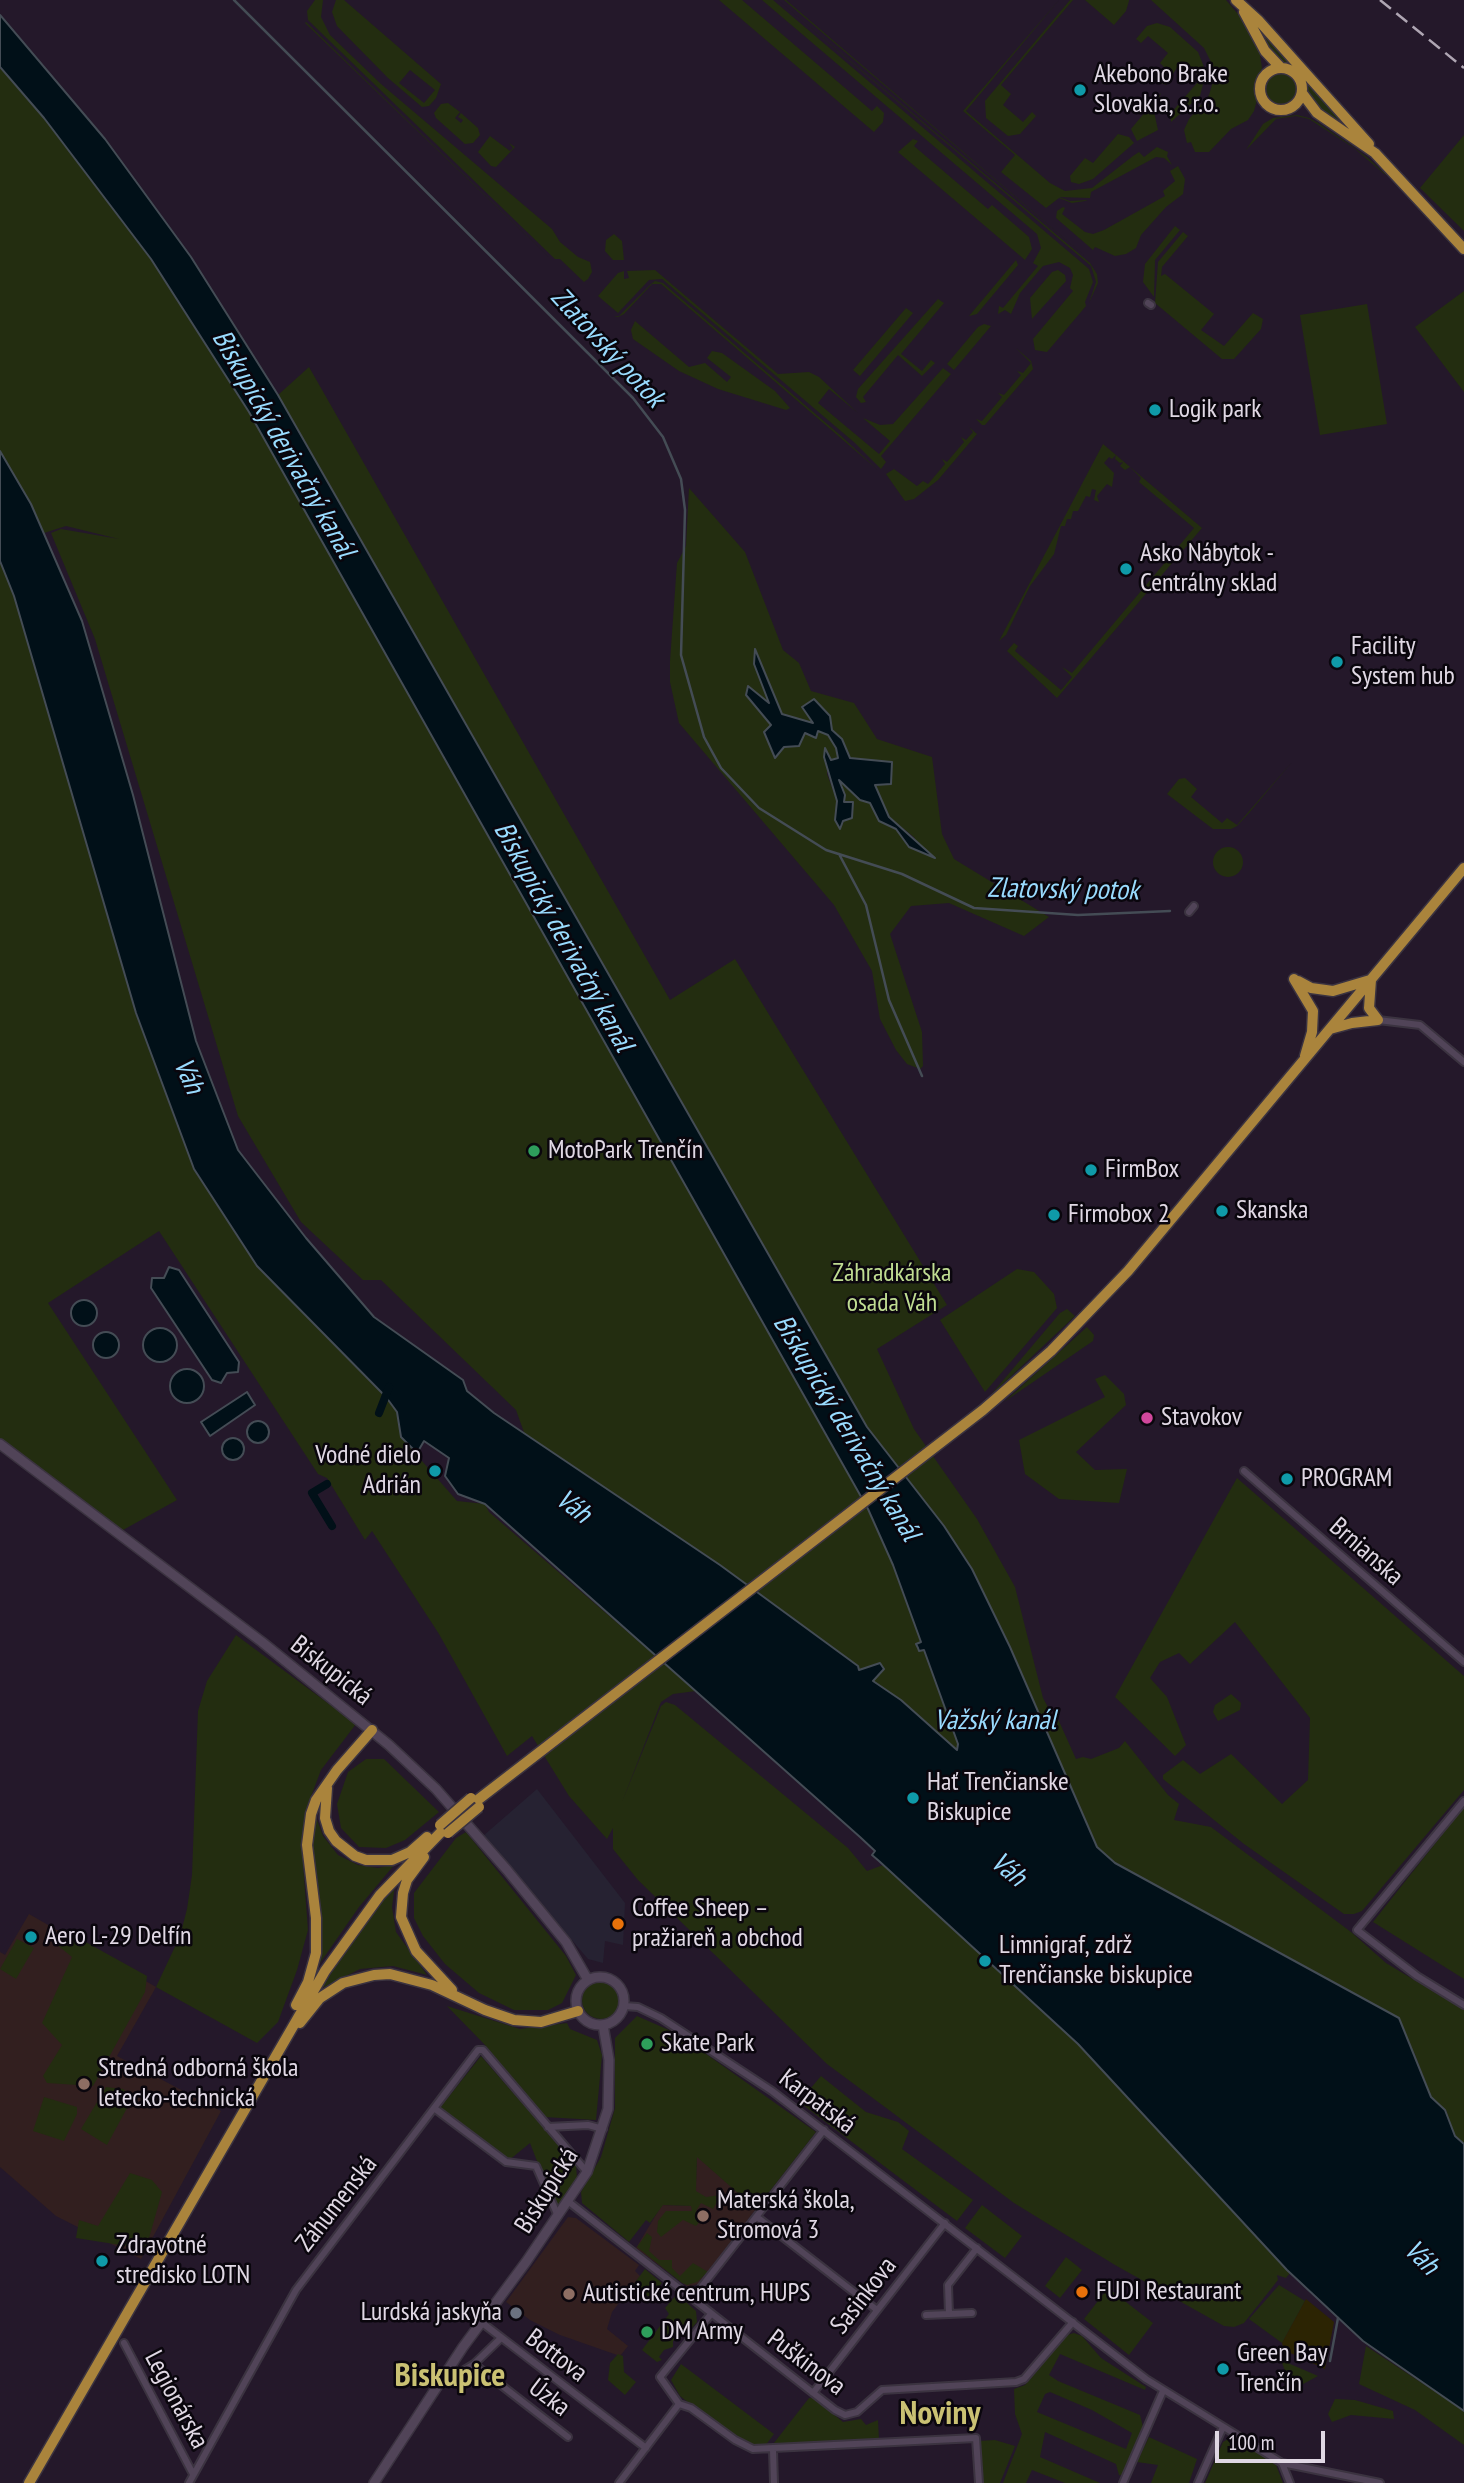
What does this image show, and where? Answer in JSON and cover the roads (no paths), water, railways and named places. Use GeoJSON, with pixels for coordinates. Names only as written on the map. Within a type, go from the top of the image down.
{"type":"FeatureCollection","features":[{"type":"Feature","properties":{"kind":"main road"},"geometry":{"type":"LineString","coordinates":[[1236,0],[1265,51],[1281,68],[1297,75],[1302,93],[1317,113],[1375,153]]}},
{"type":"Feature","properties":{"kind":"main road"},"geometry":{"type":"LineString","coordinates":[[1236,0],[1259,21],[1359,130],[1375,153],[1462,243]]}},
{"type":"Feature","properties":{"kind":"main road"},"geometry":{"type":"LineString","coordinates":[[1265,51],[1265,75],[1259,88],[1264,102],[1276,110],[1291,108],[1317,113]]}},
{"type":"Feature","properties":{"kind":"main road"},"geometry":{"type":"LineString","coordinates":[[1265,75],[1281,68]]}},
{"type":"Feature","properties":{"kind":"main road"},"geometry":{"type":"LineString","coordinates":[[1291,108],[1302,93]]}},
{"type":"Feature","properties":{"kind":"main road"},"geometry":{"type":"LineString","coordinates":[[517,1771],[983,1410],[1073,1330],[1101,1301],[1464,868]]}},
{"type":"Feature","properties":{"kind":"main road"},"geometry":{"type":"LineString","coordinates":[[1304,1059],[1312,1032],[1313,1011],[1294,979],[1311,988],[1333,991],[1371,980]]}},
{"type":"Feature","properties":{"kind":"main road"},"geometry":{"type":"LineString","coordinates":[[1329,1030],[1378,1020],[1369,1008],[1371,980]]}},
{"type":"Feature","properties":{"kind":"main road"},"geometry":{"type":"LineString","coordinates":[[29,2483],[223,2144],[338,1952],[380,1895],[444,1829],[475,1802],[644,1679],[683,1641]]}},
{"type":"Feature","properties":{"kind":"main road"},"geometry":{"type":"LineString","coordinates":[[131,2305],[170,2223],[308,1982],[316,1953],[316,1918],[307,1844],[316,1800],[372,1730]]}},
{"type":"Feature","properties":{"kind":"main road"},"geometry":{"type":"LineString","coordinates":[[328,1783],[324,1803],[329,1831],[336,1841],[355,1856],[379,1861],[392,1860],[410,1852],[444,1829]]}},
{"type":"Feature","properties":{"kind":"main road"},"geometry":{"type":"LineString","coordinates":[[444,1829],[407,1880],[402,1893],[401,1917],[416,1951],[457,1995]]}},
{"type":"Feature","properties":{"kind":"main road"},"geometry":{"type":"LineString","coordinates":[[223,2144],[259,2093],[301,2021],[320,1998],[357,1978],[390,1974],[407,1976],[457,1995],[499,2016],[521,2021],[550,2020],[578,2011]]}},
{"type":"Feature","properties":{"kind":"street"},"geometry":{"type":"LineString","coordinates":[[1378,1020],[1420,1025],[1464,1062]]}},
{"type":"Feature","properties":{"kind":"street","name":"Biskupická"},"geometry":{"type":"LineString","coordinates":[[0,1444],[372,1730],[436,1789],[468,1825],[566,1942],[588,1980]]}},
{"type":"Feature","properties":{"kind":"street","name":"Brnianska"},"geometry":{"type":"LineString","coordinates":[[1244,1471],[1464,1662]]}},
{"type":"Feature","properties":{"kind":"street"},"geometry":{"type":"LineString","coordinates":[[1464,1801],[1357,1930],[1417,1976],[1464,2005]]}},
{"type":"Feature","properties":{"kind":"street"},"geometry":{"type":"LineString","coordinates":[[602,1976],[615,1982],[624,1994],[624,2006],[615,2020],[603,2025],[590,2023],[578,2011],[578,1993],[588,1980],[602,1976]]}},
{"type":"Feature","properties":{"kind":"street","name":"Karpatská"},"geometry":{"type":"LineString","coordinates":[[624,2006],[638,2007],[662,2018],[772,2091],[1163,2391],[1282,2463],[1380,2483]]}},
{"type":"Feature","properties":{"kind":"street","name":"Biskupická"},"geometry":{"type":"LineString","coordinates":[[374,2483],[481,2322],[569,2202],[587,2172],[603,2129],[610,2085],[607,2036],[603,2025]]}},
{"type":"Feature","properties":{"kind":"street","name":"Záhumenská"},"geometry":{"type":"LineString","coordinates":[[189,2483],[296,2290],[478,2050],[483,2050],[587,2172]]}},
{"type":"Feature","properties":{"kind":"street"},"geometry":{"type":"LineString","coordinates":[[434,2108],[506,2162],[536,2166],[558,2216]]}},
{"type":"Feature","properties":{"kind":"street"},"geometry":{"type":"LineString","coordinates":[[548,2127],[587,2125],[603,2129]]}},
{"type":"Feature","properties":{"kind":"street"},"geometry":{"type":"LineString","coordinates":[[692,2299],[824,2130]]}},
{"type":"Feature","properties":{"kind":"street","name":"Puškinova"},"geometry":{"type":"LineString","coordinates":[[569,2202],[813,2393],[845,2415],[857,2412],[882,2390],[1016,2382],[1030,2374],[1073,2322]]}},
{"type":"Feature","properties":{"kind":"street"},"geometry":{"type":"LineString","coordinates":[[757,2217],[877,2310]]}},
{"type":"Feature","properties":{"kind":"street","name":"Sasinkova"},"geometry":{"type":"LineString","coordinates":[[813,2393],[945,2223]]}},
{"type":"Feature","properties":{"kind":"street"},"geometry":{"type":"LineString","coordinates":[[948,2314],[948,2285],[977,2248]]}},
{"type":"Feature","properties":{"kind":"street"},"geometry":{"type":"LineString","coordinates":[[926,2315],[972,2313]]}},
{"type":"Feature","properties":{"kind":"street"},"geometry":{"type":"LineString","coordinates":[[711,2314],[660,2377],[679,2404],[691,2408],[744,2445],[774,2450],[976,2438],[979,2483]]}},
{"type":"Feature","properties":{"kind":"street"},"geometry":{"type":"LineString","coordinates":[[481,2322],[501,2338]]}},
{"type":"Feature","properties":{"kind":"street","name":"Bottova"},"geometry":{"type":"LineString","coordinates":[[444,2378],[452,2378],[474,2364],[501,2338],[646,2448]]}},
{"type":"Feature","properties":{"kind":"street","name":"Legionárska"},"geometry":{"type":"LineString","coordinates":[[124,2343],[193,2474]]}},
{"type":"Feature","properties":{"kind":"street","name":"Úzka"},"geometry":{"type":"LineString","coordinates":[[474,2364],[568,2437]]}},
{"type":"Feature","properties":{"kind":"street"},"geometry":{"type":"LineString","coordinates":[[1124,2483],[1163,2391]]}},
{"type":"Feature","properties":{"kind":"street"},"geometry":{"type":"LineString","coordinates":[[619,2483],[679,2404]]}},
{"type":"Feature","properties":{"kind":"street"},"geometry":{"type":"LineString","coordinates":[[1198,2483],[1223,2427]]}},
{"type":"Feature","properties":{"kind":"street"},"geometry":{"type":"LineString","coordinates":[[774,2450],[774,2483]]}},
{"type":"Feature","properties":{"kind":"street"},"geometry":{"type":"LineString","coordinates":[[1282,2463],[1290,2483]]}},
{"type":"Feature","properties":{"kind":"water"},"geometry":{"type":"Polygon","coordinates":[[[0,15],[105,139],[191,257],[278,395],[867,1427],[944,1526],[972,1569],[1010,1647],[1097,1847],[1115,1863],[1399,2018],[1431,2097],[1445,2110],[1455,2136],[1464,2144],[1464,2411],[1363,2341],[1287,2270],[1078,2044],[872,1855],[875,1851],[860,1837],[485,1504],[458,1494],[445,1476],[449,1458],[424,1441],[417,1453],[401,1437],[397,1412],[386,1397],[257,1266],[194,1169],[136,1013],[14,596],[0,561],[0,451],[31,504],[82,621],[133,795],[196,1041],[238,1150],[306,1238],[374,1317],[463,1380],[467,1391],[494,1413],[720,1565],[858,1666],[859,1670],[880,1663],[884,1669],[873,1681],[901,1700],[957,1750],[958,1744],[924,1650],[919,1651],[916,1644],[921,1642],[893,1565],[868,1509],[249,412],[151,259],[44,118],[0,67],[0,15]]]}},
{"type":"Feature","properties":{"kind":"water"},"geometry":{"type":"Polygon","coordinates":[[[755,649],[782,714],[813,723],[802,707],[814,699],[830,716],[832,730],[842,739],[850,758],[892,762],[891,784],[875,785],[889,817],[935,858],[909,847],[896,829],[879,821],[870,803],[860,800],[839,780],[845,795],[844,802],[853,802],[852,818],[843,821],[840,829],[835,820],[837,801],[824,757],[825,748],[831,760],[838,758],[836,748],[828,735],[818,731],[816,738],[805,733],[799,746],[784,747],[775,758],[764,732],[771,725],[746,695],[748,686],[769,703],[754,664],[755,649]]]}},
{"type":"Feature","properties":{"kind":"water"},"geometry":{"type":"Polygon","coordinates":[[[169,1267],[179,1270],[239,1362],[238,1372],[227,1373],[221,1383],[212,1380],[151,1288],[152,1278],[164,1278],[169,1267]]]}},
{"type":"Feature","properties":{"kind":"water"},"geometry":{"type":"Polygon","coordinates":[[[84,1300],[94,1303],[97,1313],[94,1323],[84,1326],[74,1323],[71,1313],[74,1303],[84,1300]]]}},
{"type":"Feature","properties":{"kind":"water"},"geometry":{"type":"Polygon","coordinates":[[[160,1328],[172,1333],[177,1345],[172,1357],[160,1362],[148,1357],[143,1345],[148,1333],[160,1328]]]}},
{"type":"Feature","properties":{"kind":"water"},"geometry":{"type":"Polygon","coordinates":[[[106,1332],[116,1335],[119,1345],[116,1355],[106,1358],[96,1355],[93,1345],[96,1335],[106,1332]]]}},
{"type":"Feature","properties":{"kind":"water"},"geometry":{"type":"Polygon","coordinates":[[[187,1369],[199,1374],[204,1386],[199,1398],[187,1403],[175,1398],[170,1386],[175,1374],[187,1369]]]}},
{"type":"Feature","properties":{"kind":"water"},"geometry":{"type":"Polygon","coordinates":[[[247,1392],[255,1405],[210,1436],[201,1422],[247,1392]]]}},
{"type":"Feature","properties":{"kind":"water"},"geometry":{"type":"Polygon","coordinates":[[[258,1421],[266,1424],[269,1432],[266,1440],[258,1443],[250,1440],[247,1432],[250,1424],[258,1421]]]}},
{"type":"Feature","properties":{"kind":"water"},"geometry":{"type":"Polygon","coordinates":[[[233,1438],[241,1441],[244,1449],[241,1457],[233,1460],[225,1457],[222,1449],[225,1441],[233,1438]]]}},
{"type":"Feature","properties":{"kind":"waterway","name":"Zlatovský potok"},"geometry":{"type":"LineString","coordinates":[[234,0],[633,398],[663,437],[681,479],[685,510],[681,655],[704,737],[721,768],[759,808],[826,850],[902,874],[974,908],[1078,915],[1170,911]]}},
{"type":"Feature","properties":{"kind":"waterway","name":"Zlatovský potok"},"geometry":{"type":"LineString","coordinates":[[839,854],[866,905],[889,1000],[922,1076]]}},
{"type":"Feature","properties":{"kind":"waterway"},"geometry":{"type":"LineString","coordinates":[[379,1413],[389,1387]]}},
{"type":"Feature","properties":{"kind":"waterway"},"geometry":{"type":"LineString","coordinates":[[327,1484],[312,1493],[332,1526]]}},
{"type":"Feature","properties":{"kind":"waterway"},"geometry":{"type":"LineString","coordinates":[[1330,2361],[1338,2318]]}},
{"type":"Feature","properties":{"kind":"railway"},"geometry":{"type":"LineString","coordinates":[[1380,0],[1464,68]]}},
{"type":"Feature","properties":{"kind":"place","name":"Akebono Brake Slovakia, s.r.o."},"geometry":{"type":"Point","coordinates":[1080,90]}},
{"type":"Feature","properties":{"kind":"place","name":"Logik park"},"geometry":{"type":"Point","coordinates":[1155,410]}},
{"type":"Feature","properties":{"kind":"place","name":"Asko Nábytok - Centrálny sklad"},"geometry":{"type":"Point","coordinates":[1126,569]}},
{"type":"Feature","properties":{"kind":"place","name":"Facility System hub"},"geometry":{"type":"Point","coordinates":[1337,662]}},
{"type":"Feature","properties":{"kind":"place","name":"MotoPark Trenčín"},"geometry":{"type":"Point","coordinates":[534,1151]}},
{"type":"Feature","properties":{"kind":"place","name":"FirmBox"},"geometry":{"type":"Point","coordinates":[1091,1170]}},
{"type":"Feature","properties":{"kind":"place","name":"Skanska"},"geometry":{"type":"Point","coordinates":[1222,1211]}},
{"type":"Feature","properties":{"kind":"place","name":"Firmobox 2"},"geometry":{"type":"Point","coordinates":[1054,1215]}},
{"type":"Feature","properties":{"kind":"place","name":"Stavokov"},"geometry":{"type":"Point","coordinates":[1147,1418]}},
{"type":"Feature","properties":{"kind":"place","name":"Vodné dielo Adrián"},"geometry":{"type":"Point","coordinates":[435,1471]}},
{"type":"Feature","properties":{"kind":"place","name":"PROGRAM"},"geometry":{"type":"Point","coordinates":[1287,1479]}},
{"type":"Feature","properties":{"kind":"place","name":"Hať Trenčianske Biskupice"},"geometry":{"type":"Point","coordinates":[913,1798]}},
{"type":"Feature","properties":{"kind":"place","name":"Coffee Sheep – pražiareň a obchod"},"geometry":{"type":"Point","coordinates":[618,1924]}},
{"type":"Feature","properties":{"kind":"place","name":"Aero L-29 Delfín"},"geometry":{"type":"Point","coordinates":[31,1937]}},
{"type":"Feature","properties":{"kind":"place","name":"Limnigraf, zdrž Trenčianske biskupice"},"geometry":{"type":"Point","coordinates":[985,1961]}},
{"type":"Feature","properties":{"kind":"place","name":"Skate Park"},"geometry":{"type":"Point","coordinates":[647,2044]}},
{"type":"Feature","properties":{"kind":"place","name":"Stredná odborná škola letecko-technická"},"geometry":{"type":"Point","coordinates":[84,2084]}},
{"type":"Feature","properties":{"kind":"place","name":"Materská škola, Stromová 3"},"geometry":{"type":"Point","coordinates":[703,2216]}},
{"type":"Feature","properties":{"kind":"place","name":"Zdravotné stredisko LOTN"},"geometry":{"type":"Point","coordinates":[102,2261]}},
{"type":"Feature","properties":{"kind":"place","name":"FUDI Restaurant"},"geometry":{"type":"Point","coordinates":[1082,2292]}},
{"type":"Feature","properties":{"kind":"place","name":"Autistické centrum, HUPS"},"geometry":{"type":"Point","coordinates":[569,2294]}},
{"type":"Feature","properties":{"kind":"place","name":"Lurdská jaskyňa"},"geometry":{"type":"Point","coordinates":[516,2313]}},
{"type":"Feature","properties":{"kind":"place","name":"DM Army"},"geometry":{"type":"Point","coordinates":[647,2332]}},
{"type":"Feature","properties":{"kind":"place","name":"Green Bay Trenčín"},"geometry":{"type":"Point","coordinates":[1223,2369]}},
{"type":"Feature","properties":{"kind":"district","name":"Biskupice"},"geometry":{"type":"Point","coordinates":[450,2377]}},
{"type":"Feature","properties":{"kind":"district","name":"Noviny"},"geometry":{"type":"Point","coordinates":[940,2415]}},
{"type":"Feature","properties":{"kind":"water label","name":"Biskupický derivačný kanál"},"geometry":{"type":"Point","coordinates":[283,444]}},
{"type":"Feature","properties":{"kind":"water label","name":"Biskupický derivačný kanál"},"geometry":{"type":"Point","coordinates":[563,937]}},
{"type":"Feature","properties":{"kind":"water label","name":"Váh"},"geometry":{"type":"Point","coordinates":[188,1076]}},
{"type":"Feature","properties":{"kind":"water label","name":"Biskupický derivačný kanál"},"geometry":{"type":"Point","coordinates":[846,1428]}},
{"type":"Feature","properties":{"kind":"water label","name":"Váh"},"geometry":{"type":"Point","coordinates":[573,1507]}},
{"type":"Feature","properties":{"kind":"water label","name":"Važský kanál"},"geometry":{"type":"Point","coordinates":[995,1721]}},
{"type":"Feature","properties":{"kind":"water label","name":"Váh"},"geometry":{"type":"Point","coordinates":[1008,1870]}},
{"type":"Feature","properties":{"kind":"water label","name":"Váh"},"geometry":{"type":"Point","coordinates":[1421,2258]}},
{"type":"Feature","properties":{"kind":"park label","name":"Záhradkárska osada Váh"},"geometry":{"type":"Point","coordinates":[892,1289]}}]}
